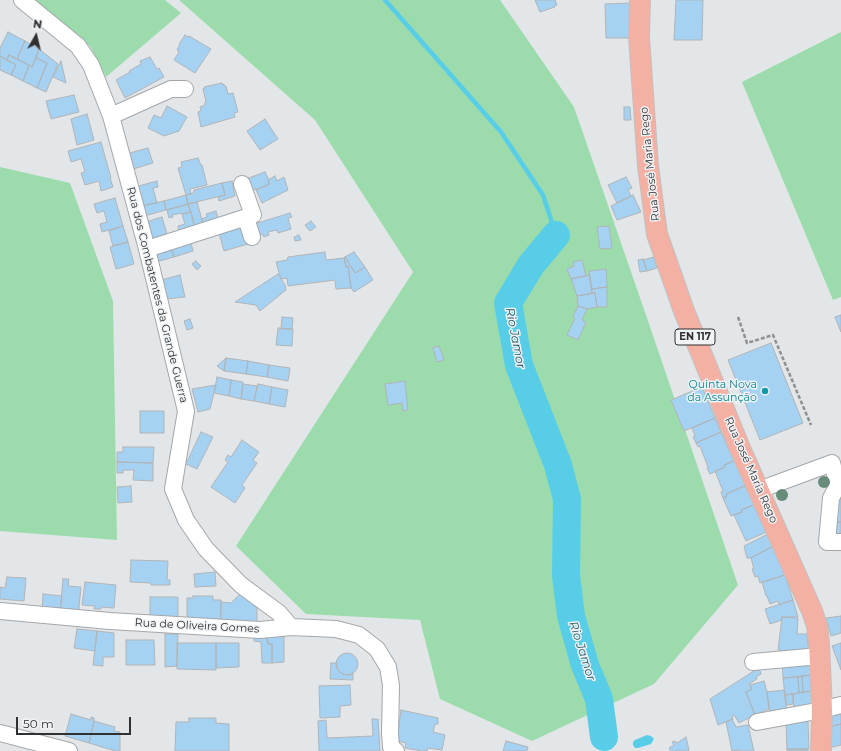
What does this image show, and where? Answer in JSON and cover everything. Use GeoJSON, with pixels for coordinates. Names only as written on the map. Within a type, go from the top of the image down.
{"type":"FeatureCollection","features":[{"type":"Feature","properties":{"kind":"main road","name":"Rua José Maria Rego"},"geometry":{"type":"LineString","coordinates":[[640,0],[639,37],[650,186],[657,234],[684,310],[739,446],[812,611],[818,634],[820,656]]}},
{"type":"Feature","properties":{"kind":"main road","name":"EN 117"},"geometry":{"type":"LineString","coordinates":[[820,656],[822,710],[821,751]]}},
{"type":"Feature","properties":{"kind":"street","name":"Rua dos Combatentes da Grande Guerra"},"geometry":{"type":"LineString","coordinates":[[22,0],[78,46],[91,65],[111,116],[147,249],[186,411],[173,489],[186,520],[206,549],[241,585],[279,613],[291,627]]}},
{"type":"Feature","properties":{"kind":"street"},"geometry":{"type":"LineString","coordinates":[[111,116],[170,88],[184,89]]}},
{"type":"Feature","properties":{"kind":"street"},"geometry":{"type":"LineString","coordinates":[[147,249],[253,216],[242,184]]}},
{"type":"Feature","properties":{"kind":"street"},"geometry":{"type":"LineString","coordinates":[[246,218],[252,237]]}},
{"type":"Feature","properties":{"kind":"street"},"geometry":{"type":"LineString","coordinates":[[759,490],[836,460],[838,485],[831,498],[827,542],[841,542]]}},
{"type":"Feature","properties":{"kind":"street","name":"Rua de Oliveira Gomes"},"geometry":{"type":"LineString","coordinates":[[0,611],[110,621],[260,630],[291,627],[336,629],[359,635],[377,649],[388,667],[391,685],[391,747],[396,751]]}},
{"type":"Feature","properties":{"kind":"street"},"geometry":{"type":"LineString","coordinates":[[753,662],[820,656]]}},
{"type":"Feature","properties":{"kind":"street"},"geometry":{"type":"LineString","coordinates":[[757,722],[841,705]]}},
{"type":"Feature","properties":{"kind":"street"},"geometry":{"type":"LineString","coordinates":[[0,733],[69,751]]}},
{"type":"Feature","properties":{"kind":"path"},"geometry":{"type":"LineString","coordinates":[[738,317],[748,344],[773,335],[811,425]]}},
{"type":"Feature","properties":{"kind":"green space"},"geometry":{"type":"Polygon","coordinates":[[[35,0],[165,0],[181,13],[106,77],[90,46],[35,0]]]}},
{"type":"Feature","properties":{"kind":"green space"},"geometry":{"type":"Polygon","coordinates":[[[179,0],[500,0],[574,107],[738,585],[654,684],[532,741],[440,699],[420,620],[306,614],[236,546],[413,272],[315,120],[179,0]]]}},
{"type":"Feature","properties":{"kind":"green space"},"geometry":{"type":"Polygon","coordinates":[[[841,32],[841,297],[833,300],[742,82],[841,32]]]}},
{"type":"Feature","properties":{"kind":"green space"},"geometry":{"type":"Polygon","coordinates":[[[0,167],[70,183],[113,301],[117,540],[0,531],[0,167]]]}},
{"type":"Feature","properties":{"kind":"water"},"geometry":{"type":"Polygon","coordinates":[[[647,735],[654,739],[651,744],[635,748],[633,742],[647,735]]]}},
{"type":"Feature","properties":{"kind":"building"},"geometry":{"type":"Polygon","coordinates":[[[535,0],[555,0],[557,5],[540,12],[535,0]]]}},
{"type":"Feature","properties":{"kind":"building"},"geometry":{"type":"Polygon","coordinates":[[[676,0],[703,0],[702,40],[674,40],[676,0]]]}},
{"type":"Feature","properties":{"kind":"building"},"geometry":{"type":"Polygon","coordinates":[[[630,3],[630,38],[606,38],[605,4],[630,3]]]}},
{"type":"Feature","properties":{"kind":"building"},"geometry":{"type":"Polygon","coordinates":[[[8,32],[25,41],[17,59],[9,55],[7,60],[0,56],[0,48],[8,32]]]}},
{"type":"Feature","properties":{"kind":"building"},"geometry":{"type":"Polygon","coordinates":[[[185,35],[211,49],[195,73],[174,60],[179,52],[177,50],[179,44],[185,35]]]}},
{"type":"Feature","properties":{"kind":"building"},"geometry":{"type":"Polygon","coordinates":[[[25,41],[39,49],[32,67],[17,59],[25,41]]]}},
{"type":"Feature","properties":{"kind":"building"},"geometry":{"type":"Polygon","coordinates":[[[39,49],[58,64],[46,92],[37,88],[47,63],[36,58],[39,49]]]}},
{"type":"Feature","properties":{"kind":"building"},"geometry":{"type":"Polygon","coordinates":[[[9,55],[29,65],[23,81],[11,75],[16,65],[7,60],[9,55]]]}},
{"type":"Feature","properties":{"kind":"building"},"geometry":{"type":"Polygon","coordinates":[[[0,56],[16,65],[11,75],[0,70],[0,56]]]}},
{"type":"Feature","properties":{"kind":"building"},"geometry":{"type":"Polygon","coordinates":[[[150,57],[164,77],[125,98],[116,80],[141,64],[140,61],[150,57]]]}},
{"type":"Feature","properties":{"kind":"building"},"geometry":{"type":"Polygon","coordinates":[[[36,58],[47,63],[37,88],[23,81],[29,65],[32,67],[36,58]]]}},
{"type":"Feature","properties":{"kind":"building"},"geometry":{"type":"Polygon","coordinates":[[[61,61],[66,83],[53,77],[61,61]]]}},
{"type":"Feature","properties":{"kind":"building"},"geometry":{"type":"Polygon","coordinates":[[[222,83],[226,86],[228,94],[233,93],[238,112],[234,113],[235,117],[201,127],[198,112],[201,111],[200,107],[205,105],[206,102],[203,89],[205,88],[204,87],[222,83]]]}},
{"type":"Feature","properties":{"kind":"building"},"geometry":{"type":"Polygon","coordinates":[[[74,95],[79,112],[51,119],[46,101],[74,95]]]}},
{"type":"Feature","properties":{"kind":"building"},"geometry":{"type":"Polygon","coordinates":[[[167,106],[187,117],[179,131],[164,136],[148,128],[154,115],[161,118],[167,106]]]}},
{"type":"Feature","properties":{"kind":"building"},"geometry":{"type":"Polygon","coordinates":[[[624,107],[630,107],[631,120],[624,120],[624,107]]]}},
{"type":"Feature","properties":{"kind":"building"},"geometry":{"type":"Polygon","coordinates":[[[87,114],[94,140],[77,145],[71,119],[87,114]]]}},
{"type":"Feature","properties":{"kind":"building"},"geometry":{"type":"Polygon","coordinates":[[[265,119],[278,139],[260,150],[247,131],[265,119]]]}},
{"type":"Feature","properties":{"kind":"building"},"geometry":{"type":"Polygon","coordinates":[[[101,142],[113,187],[101,191],[99,181],[85,185],[81,173],[85,172],[81,159],[71,162],[68,151],[101,142]]]}},
{"type":"Feature","properties":{"kind":"building"},"geometry":{"type":"Polygon","coordinates":[[[148,148],[153,163],[130,170],[126,154],[148,148]]]}},
{"type":"Feature","properties":{"kind":"building"},"geometry":{"type":"Polygon","coordinates":[[[198,158],[202,165],[207,185],[190,189],[191,194],[186,195],[178,168],[182,167],[181,162],[198,158]]]}},
{"type":"Feature","properties":{"kind":"building"},"geometry":{"type":"Polygon","coordinates":[[[265,172],[269,180],[269,184],[253,190],[246,179],[265,172]]]}},
{"type":"Feature","properties":{"kind":"building"},"geometry":{"type":"Polygon","coordinates":[[[275,176],[277,181],[284,177],[288,190],[262,203],[256,190],[269,184],[268,180],[275,176]]]}},
{"type":"Feature","properties":{"kind":"building"},"geometry":{"type":"Polygon","coordinates":[[[626,177],[632,188],[628,190],[631,196],[617,203],[608,185],[626,177]]]}},
{"type":"Feature","properties":{"kind":"building"},"geometry":{"type":"Polygon","coordinates":[[[157,181],[158,187],[153,188],[157,203],[141,206],[135,187],[157,181]]]}},
{"type":"Feature","properties":{"kind":"building"},"geometry":{"type":"Polygon","coordinates":[[[232,181],[235,196],[219,201],[218,197],[225,195],[222,183],[232,181]]]}},
{"type":"Feature","properties":{"kind":"building"},"geometry":{"type":"Polygon","coordinates":[[[222,183],[225,195],[188,204],[186,195],[194,193],[194,190],[222,183]]]}},
{"type":"Feature","properties":{"kind":"building"},"geometry":{"type":"Polygon","coordinates":[[[186,195],[188,204],[166,210],[164,201],[186,195]]]}},
{"type":"Feature","properties":{"kind":"building"},"geometry":{"type":"Polygon","coordinates":[[[633,195],[641,212],[617,220],[611,206],[633,195]]]}},
{"type":"Feature","properties":{"kind":"building"},"geometry":{"type":"Polygon","coordinates":[[[115,198],[123,226],[102,232],[100,224],[107,222],[104,211],[97,213],[94,204],[115,198]]]}},
{"type":"Feature","properties":{"kind":"building"},"geometry":{"type":"Polygon","coordinates":[[[164,201],[166,210],[144,216],[141,206],[164,201]]]}},
{"type":"Feature","properties":{"kind":"building"},"geometry":{"type":"Polygon","coordinates":[[[197,202],[204,227],[196,230],[188,204],[197,202]]]}},
{"type":"Feature","properties":{"kind":"building"},"geometry":{"type":"Polygon","coordinates":[[[188,204],[191,212],[172,215],[173,217],[169,218],[167,210],[188,204]]]}},
{"type":"Feature","properties":{"kind":"building"},"geometry":{"type":"Polygon","coordinates":[[[216,211],[219,223],[204,227],[201,219],[207,217],[206,214],[216,211]]]}},
{"type":"Feature","properties":{"kind":"building"},"geometry":{"type":"Polygon","coordinates":[[[191,212],[196,230],[180,234],[178,226],[185,224],[182,214],[191,212]]]}},
{"type":"Feature","properties":{"kind":"building"},"geometry":{"type":"Polygon","coordinates":[[[290,213],[292,217],[288,218],[291,229],[278,233],[277,230],[268,232],[269,235],[264,237],[263,234],[253,237],[251,225],[290,213]]]}},
{"type":"Feature","properties":{"kind":"building"},"geometry":{"type":"Polygon","coordinates":[[[162,217],[167,234],[160,236],[161,240],[151,243],[146,222],[162,217]]]}},
{"type":"Feature","properties":{"kind":"building"},"geometry":{"type":"Polygon","coordinates":[[[311,221],[316,227],[310,231],[305,225],[311,221]]]}},
{"type":"Feature","properties":{"kind":"building"},"geometry":{"type":"Polygon","coordinates":[[[123,226],[128,242],[113,246],[109,231],[123,226]]]}},
{"type":"Feature","properties":{"kind":"building"},"geometry":{"type":"Polygon","coordinates":[[[245,226],[251,243],[224,251],[219,233],[245,226]]]}},
{"type":"Feature","properties":{"kind":"building"},"geometry":{"type":"Polygon","coordinates":[[[609,226],[612,248],[600,249],[597,227],[609,226]]]}},
{"type":"Feature","properties":{"kind":"building"},"geometry":{"type":"Polygon","coordinates":[[[299,235],[301,240],[295,241],[294,237],[299,235]]]}},
{"type":"Feature","properties":{"kind":"building"},"geometry":{"type":"Polygon","coordinates":[[[128,242],[134,264],[116,269],[110,247],[128,242]]]}},
{"type":"Feature","properties":{"kind":"building"},"geometry":{"type":"Polygon","coordinates":[[[191,243],[193,251],[174,257],[171,248],[191,243]]]}},
{"type":"Feature","properties":{"kind":"building"},"geometry":{"type":"Polygon","coordinates":[[[171,248],[174,257],[156,262],[154,253],[171,248]]]}},
{"type":"Feature","properties":{"kind":"building"},"geometry":{"type":"Polygon","coordinates":[[[325,252],[326,260],[344,258],[346,267],[348,266],[351,288],[336,289],[335,280],[288,286],[287,278],[281,279],[276,262],[287,260],[288,257],[325,252]]]}},
{"type":"Feature","properties":{"kind":"building"},"geometry":{"type":"Polygon","coordinates":[[[354,252],[365,267],[355,273],[345,257],[354,252]]]}},
{"type":"Feature","properties":{"kind":"building"},"geometry":{"type":"Polygon","coordinates":[[[345,257],[355,273],[365,267],[373,280],[354,292],[351,288],[348,266],[346,267],[345,257]]]}},
{"type":"Feature","properties":{"kind":"building"},"geometry":{"type":"Polygon","coordinates":[[[654,257],[657,268],[647,271],[643,260],[654,257]]]}},
{"type":"Feature","properties":{"kind":"building"},"geometry":{"type":"Polygon","coordinates":[[[643,259],[647,271],[640,272],[638,260],[643,259]]]}},
{"type":"Feature","properties":{"kind":"building"},"geometry":{"type":"Polygon","coordinates":[[[582,260],[586,276],[571,279],[567,269],[574,266],[573,262],[582,260]]]}},
{"type":"Feature","properties":{"kind":"building"},"geometry":{"type":"Polygon","coordinates":[[[196,261],[201,266],[197,270],[192,264],[196,261]]]}},
{"type":"Feature","properties":{"kind":"building"},"geometry":{"type":"Polygon","coordinates":[[[606,269],[607,287],[592,289],[589,271],[606,269]]]}},
{"type":"Feature","properties":{"kind":"building"},"geometry":{"type":"Polygon","coordinates":[[[278,274],[285,285],[286,290],[260,311],[256,305],[235,302],[278,274]]]}},
{"type":"Feature","properties":{"kind":"building"},"geometry":{"type":"Polygon","coordinates":[[[180,275],[185,297],[166,299],[161,280],[180,275]]]}},
{"type":"Feature","properties":{"kind":"building"},"geometry":{"type":"Polygon","coordinates":[[[589,275],[592,293],[577,296],[571,279],[589,275]]]}},
{"type":"Feature","properties":{"kind":"building"},"geometry":{"type":"Polygon","coordinates":[[[607,287],[607,307],[597,307],[595,293],[592,293],[592,289],[607,287]]]}},
{"type":"Feature","properties":{"kind":"building"},"geometry":{"type":"Polygon","coordinates":[[[595,293],[597,307],[587,309],[578,306],[577,296],[595,293]]]}},
{"type":"Feature","properties":{"kind":"building"},"geometry":{"type":"Polygon","coordinates":[[[578,306],[587,309],[582,320],[586,322],[578,340],[567,335],[575,318],[573,317],[578,306]]]}},
{"type":"Feature","properties":{"kind":"building"},"geometry":{"type":"Polygon","coordinates":[[[841,315],[841,332],[835,317],[841,315]]]}},
{"type":"Feature","properties":{"kind":"building"},"geometry":{"type":"Polygon","coordinates":[[[282,317],[293,318],[292,329],[281,329],[282,317]]]}},
{"type":"Feature","properties":{"kind":"building"},"geometry":{"type":"Polygon","coordinates":[[[190,319],[193,328],[187,330],[184,321],[190,319]]]}},
{"type":"Feature","properties":{"kind":"building"},"geometry":{"type":"Polygon","coordinates":[[[278,328],[293,329],[292,346],[276,345],[278,328]]]}},
{"type":"Feature","properties":{"kind":"building","name":"Quinta Nova da Assunção"},"geometry":{"type":"Polygon","coordinates":[[[771,343],[803,423],[760,440],[728,360],[771,343]]]}},
{"type":"Feature","properties":{"kind":"building"},"geometry":{"type":"Polygon","coordinates":[[[439,346],[444,360],[437,362],[433,348],[439,346]]]}},
{"type":"Feature","properties":{"kind":"building"},"geometry":{"type":"Polygon","coordinates":[[[226,358],[224,371],[217,366],[226,358]]]}},
{"type":"Feature","properties":{"kind":"building"},"geometry":{"type":"Polygon","coordinates":[[[226,358],[248,361],[246,374],[224,371],[226,358]]]}},
{"type":"Feature","properties":{"kind":"building"},"geometry":{"type":"Polygon","coordinates":[[[248,361],[269,365],[267,377],[246,374],[248,361]]]}},
{"type":"Feature","properties":{"kind":"building"},"geometry":{"type":"Polygon","coordinates":[[[269,365],[290,368],[288,381],[267,377],[269,365]]]}},
{"type":"Feature","properties":{"kind":"building"},"geometry":{"type":"Polygon","coordinates":[[[217,377],[231,380],[229,396],[214,393],[217,377]]]}},
{"type":"Feature","properties":{"kind":"building"},"geometry":{"type":"Polygon","coordinates":[[[231,380],[243,382],[241,399],[229,396],[231,380]]]}},
{"type":"Feature","properties":{"kind":"building"},"geometry":{"type":"Polygon","coordinates":[[[405,381],[408,410],[403,411],[402,403],[388,405],[385,384],[405,381]]]}},
{"type":"Feature","properties":{"kind":"building"},"geometry":{"type":"Polygon","coordinates":[[[243,384],[257,386],[254,401],[241,399],[243,384]]]}},
{"type":"Feature","properties":{"kind":"building"},"geometry":{"type":"Polygon","coordinates":[[[258,384],[272,387],[269,404],[254,401],[258,384]]]}},
{"type":"Feature","properties":{"kind":"building"},"geometry":{"type":"Polygon","coordinates":[[[216,385],[210,409],[198,412],[192,389],[216,385]]]}},
{"type":"Feature","properties":{"kind":"building"},"geometry":{"type":"Polygon","coordinates":[[[272,387],[288,390],[285,407],[269,404],[272,387]]]}},
{"type":"Feature","properties":{"kind":"building"},"geometry":{"type":"Polygon","coordinates":[[[702,387],[715,418],[684,431],[671,400],[702,387]]]}},
{"type":"Feature","properties":{"kind":"building"},"geometry":{"type":"Polygon","coordinates":[[[140,411],[164,411],[164,433],[140,433],[140,411]]]}},
{"type":"Feature","properties":{"kind":"building"},"geometry":{"type":"Polygon","coordinates":[[[715,418],[721,432],[696,443],[693,437],[695,436],[692,428],[715,418]]]}},
{"type":"Feature","properties":{"kind":"building"},"geometry":{"type":"Polygon","coordinates":[[[201,432],[213,437],[197,469],[186,464],[201,432]]]}},
{"type":"Feature","properties":{"kind":"building"},"geometry":{"type":"Polygon","coordinates":[[[721,432],[734,461],[724,465],[725,467],[710,474],[700,446],[698,447],[696,443],[721,432]]]}},
{"type":"Feature","properties":{"kind":"building"},"geometry":{"type":"Polygon","coordinates":[[[242,440],[259,452],[253,460],[257,463],[242,485],[245,488],[235,503],[211,487],[228,462],[225,460],[228,455],[231,457],[242,440]]]}},
{"type":"Feature","properties":{"kind":"building"},"geometry":{"type":"Polygon","coordinates":[[[123,447],[154,447],[153,463],[117,462],[117,452],[123,452],[123,447]]]}},
{"type":"Feature","properties":{"kind":"building"},"geometry":{"type":"Polygon","coordinates":[[[736,460],[747,485],[726,494],[727,496],[723,498],[721,492],[723,491],[715,471],[736,460]]]}},
{"type":"Feature","properties":{"kind":"building"},"geometry":{"type":"Polygon","coordinates":[[[117,462],[153,463],[153,481],[133,480],[134,470],[123,470],[123,473],[117,473],[117,462]]]}},
{"type":"Feature","properties":{"kind":"building"},"geometry":{"type":"Polygon","coordinates":[[[749,484],[757,504],[741,510],[742,512],[731,516],[723,498],[727,496],[726,494],[749,484]]]}},
{"type":"Feature","properties":{"kind":"building"},"geometry":{"type":"Polygon","coordinates":[[[131,486],[132,502],[118,503],[117,487],[131,486]]]}},
{"type":"Feature","properties":{"kind":"building"},"geometry":{"type":"Polygon","coordinates":[[[836,498],[841,500],[841,522],[834,522],[836,498]]]}},
{"type":"Feature","properties":{"kind":"building"},"geometry":{"type":"Polygon","coordinates":[[[758,503],[771,530],[746,541],[734,515],[742,512],[741,510],[758,503]]]}},
{"type":"Feature","properties":{"kind":"building"},"geometry":{"type":"Polygon","coordinates":[[[832,521],[841,522],[841,535],[831,535],[832,521]]]}},
{"type":"Feature","properties":{"kind":"building"},"geometry":{"type":"Polygon","coordinates":[[[770,533],[775,545],[751,558],[747,558],[744,546],[770,533]]]}},
{"type":"Feature","properties":{"kind":"building"},"geometry":{"type":"Polygon","coordinates":[[[775,545],[785,575],[760,583],[758,576],[755,577],[752,569],[754,569],[751,558],[775,545]]]}},
{"type":"Feature","properties":{"kind":"building"},"geometry":{"type":"Polygon","coordinates":[[[131,560],[168,561],[167,580],[170,580],[170,585],[151,585],[151,583],[130,582],[131,560]]]}},
{"type":"Feature","properties":{"kind":"building"},"geometry":{"type":"Polygon","coordinates":[[[215,572],[216,586],[195,587],[194,574],[215,572]]]}},
{"type":"Feature","properties":{"kind":"building"},"geometry":{"type":"Polygon","coordinates":[[[785,575],[793,600],[779,605],[778,601],[770,604],[762,582],[785,575]]]}},
{"type":"Feature","properties":{"kind":"building"},"geometry":{"type":"Polygon","coordinates":[[[7,577],[26,578],[24,601],[0,599],[0,587],[5,588],[7,577]]]}},
{"type":"Feature","properties":{"kind":"building"},"geometry":{"type":"Polygon","coordinates":[[[63,579],[69,579],[68,586],[81,587],[78,618],[60,612],[63,579]]]}},
{"type":"Feature","properties":{"kind":"building"},"geometry":{"type":"Polygon","coordinates":[[[85,582],[116,585],[114,608],[101,607],[101,609],[94,609],[95,606],[82,605],[85,582]]]}},
{"type":"Feature","properties":{"kind":"building"},"geometry":{"type":"Polygon","coordinates":[[[241,593],[257,607],[257,622],[220,623],[221,602],[231,603],[241,593]]]}},
{"type":"Feature","properties":{"kind":"building"},"geometry":{"type":"Polygon","coordinates":[[[43,594],[62,596],[60,612],[42,611],[43,594]]]}},
{"type":"Feature","properties":{"kind":"building"},"geometry":{"type":"Polygon","coordinates":[[[193,596],[213,596],[213,600],[221,600],[221,622],[187,622],[187,598],[193,598],[193,596]]]}},
{"type":"Feature","properties":{"kind":"building"},"geometry":{"type":"Polygon","coordinates":[[[150,597],[178,597],[178,621],[150,621],[150,597]]]}},
{"type":"Feature","properties":{"kind":"building"},"geometry":{"type":"Polygon","coordinates":[[[793,600],[798,617],[782,617],[782,620],[770,624],[765,609],[793,600]]]}},
{"type":"Feature","properties":{"kind":"building"},"geometry":{"type":"Polygon","coordinates":[[[841,616],[841,633],[831,636],[826,618],[841,616]]]}},
{"type":"Feature","properties":{"kind":"building"},"geometry":{"type":"Polygon","coordinates":[[[782,617],[798,618],[797,634],[807,634],[809,653],[781,658],[781,650],[778,650],[782,617]]]}},
{"type":"Feature","properties":{"kind":"building"},"geometry":{"type":"Polygon","coordinates":[[[77,629],[97,631],[95,651],[74,648],[77,629]]]}},
{"type":"Feature","properties":{"kind":"building"},"geometry":{"type":"Polygon","coordinates":[[[97,631],[114,633],[114,657],[103,657],[103,666],[93,665],[97,631]]]}},
{"type":"Feature","properties":{"kind":"building"},"geometry":{"type":"Polygon","coordinates":[[[165,634],[178,634],[177,666],[165,667],[165,634]]]}},
{"type":"Feature","properties":{"kind":"building"},"geometry":{"type":"Polygon","coordinates":[[[254,635],[267,636],[268,644],[272,644],[272,663],[262,663],[261,642],[254,641],[254,635]]]}},
{"type":"Feature","properties":{"kind":"building"},"geometry":{"type":"Polygon","coordinates":[[[267,636],[284,636],[284,662],[272,663],[272,644],[268,644],[267,636]]]}},
{"type":"Feature","properties":{"kind":"building"},"geometry":{"type":"Polygon","coordinates":[[[126,640],[154,640],[155,665],[126,665],[126,640]]]}},
{"type":"Feature","properties":{"kind":"building"},"geometry":{"type":"Polygon","coordinates":[[[177,643],[216,643],[216,670],[177,669],[177,643]]]}},
{"type":"Feature","properties":{"kind":"building"},"geometry":{"type":"Polygon","coordinates":[[[216,643],[239,643],[239,667],[216,668],[216,643]]]}},
{"type":"Feature","properties":{"kind":"building"},"geometry":{"type":"Polygon","coordinates":[[[841,643],[841,670],[832,646],[841,643]]]}},
{"type":"Feature","properties":{"kind":"building"},"geometry":{"type":"Polygon","coordinates":[[[347,653],[355,656],[358,664],[355,672],[347,675],[339,672],[336,664],[339,656],[347,653]]]}},
{"type":"Feature","properties":{"kind":"building"},"geometry":{"type":"Polygon","coordinates":[[[810,659],[812,675],[783,678],[782,661],[810,659]]]}},
{"type":"Feature","properties":{"kind":"building"},"geometry":{"type":"Polygon","coordinates":[[[331,663],[336,663],[338,670],[343,674],[348,675],[353,673],[353,680],[330,679],[331,663]]]}},
{"type":"Feature","properties":{"kind":"building"},"geometry":{"type":"Polygon","coordinates":[[[759,668],[761,674],[756,677],[757,679],[749,684],[752,689],[746,692],[755,715],[739,723],[734,715],[732,716],[733,719],[718,725],[710,699],[759,668]]]}},
{"type":"Feature","properties":{"kind":"building"},"geometry":{"type":"Polygon","coordinates":[[[812,675],[813,691],[803,692],[802,676],[812,675]]]}},
{"type":"Feature","properties":{"kind":"building"},"geometry":{"type":"Polygon","coordinates":[[[802,676],[803,692],[799,693],[798,677],[802,676]]]}},
{"type":"Feature","properties":{"kind":"building"},"geometry":{"type":"Polygon","coordinates":[[[798,677],[799,693],[785,695],[783,678],[798,677]]]}},
{"type":"Feature","properties":{"kind":"building"},"geometry":{"type":"Polygon","coordinates":[[[764,681],[769,709],[755,715],[746,692],[752,689],[750,685],[764,681]]]}},
{"type":"Feature","properties":{"kind":"building"},"geometry":{"type":"Polygon","coordinates":[[[350,685],[351,705],[340,706],[340,717],[320,718],[319,686],[350,685]]]}},
{"type":"Feature","properties":{"kind":"building"},"geometry":{"type":"Polygon","coordinates":[[[784,690],[787,712],[770,714],[767,692],[784,690]]]}},
{"type":"Feature","properties":{"kind":"building"},"geometry":{"type":"Polygon","coordinates":[[[813,691],[813,707],[794,711],[793,694],[813,691]]]}},
{"type":"Feature","properties":{"kind":"building"},"geometry":{"type":"Polygon","coordinates":[[[793,694],[793,704],[787,705],[785,695],[793,694]]]}},
{"type":"Feature","properties":{"kind":"building"},"geometry":{"type":"Polygon","coordinates":[[[401,710],[438,718],[438,724],[435,724],[433,732],[445,735],[442,750],[428,748],[427,751],[422,751],[405,748],[406,743],[397,741],[401,710]]]}},
{"type":"Feature","properties":{"kind":"building"},"geometry":{"type":"Polygon","coordinates":[[[841,712],[841,724],[828,727],[828,716],[841,712]]]}},
{"type":"Feature","properties":{"kind":"building"},"geometry":{"type":"Polygon","coordinates":[[[71,714],[91,720],[91,717],[94,718],[89,743],[65,736],[71,714]]]}},
{"type":"Feature","properties":{"kind":"building"},"geometry":{"type":"Polygon","coordinates":[[[189,718],[216,718],[216,723],[229,724],[229,751],[175,751],[176,722],[189,722],[189,718]]]}},
{"type":"Feature","properties":{"kind":"building"},"geometry":{"type":"Polygon","coordinates":[[[372,719],[378,719],[380,751],[319,751],[318,721],[326,720],[327,738],[373,736],[372,719]]]}},
{"type":"Feature","properties":{"kind":"building"},"geometry":{"type":"Polygon","coordinates":[[[732,719],[736,727],[748,725],[754,751],[732,751],[726,722],[732,719]]]}},
{"type":"Feature","properties":{"kind":"building"},"geometry":{"type":"Polygon","coordinates":[[[94,721],[115,727],[114,731],[120,732],[120,751],[115,751],[89,743],[94,721]]]}},
{"type":"Feature","properties":{"kind":"building"},"geometry":{"type":"Polygon","coordinates":[[[786,721],[808,721],[809,749],[787,749],[786,721]]]}},
{"type":"Feature","properties":{"kind":"building"},"geometry":{"type":"Polygon","coordinates":[[[841,724],[841,745],[828,748],[828,727],[841,724]]]}},
{"type":"Feature","properties":{"kind":"building"},"geometry":{"type":"Polygon","coordinates":[[[686,737],[688,751],[671,751],[669,748],[674,745],[672,742],[675,741],[677,743],[686,737]]]}},
{"type":"Feature","properties":{"kind":"building"},"geometry":{"type":"Polygon","coordinates":[[[506,741],[528,747],[527,751],[503,751],[506,741]]]}},
{"type":"Feature","properties":{"kind":"building"},"geometry":{"type":"Polygon","coordinates":[[[787,749],[808,749],[808,751],[787,751],[787,749]]]}},
{"type":"Feature","properties":{"kind":"waterway","name":"Rio Jamor"},"geometry":{"type":"LineString","coordinates":[[385,0],[501,132],[543,195],[556,235]]}},
{"type":"Feature","properties":{"kind":"waterway","name":"Rio Jamor"},"geometry":{"type":"LineString","coordinates":[[556,235],[531,265],[508,303],[519,365],[558,465],[567,499],[566,575],[571,616],[585,665],[599,699],[604,737]]}},
{"type":"Feature","properties":{"kind":"place","name":"Quinta Nova da Assunção"},"geometry":{"type":"Point","coordinates":[765,391]}}]}
